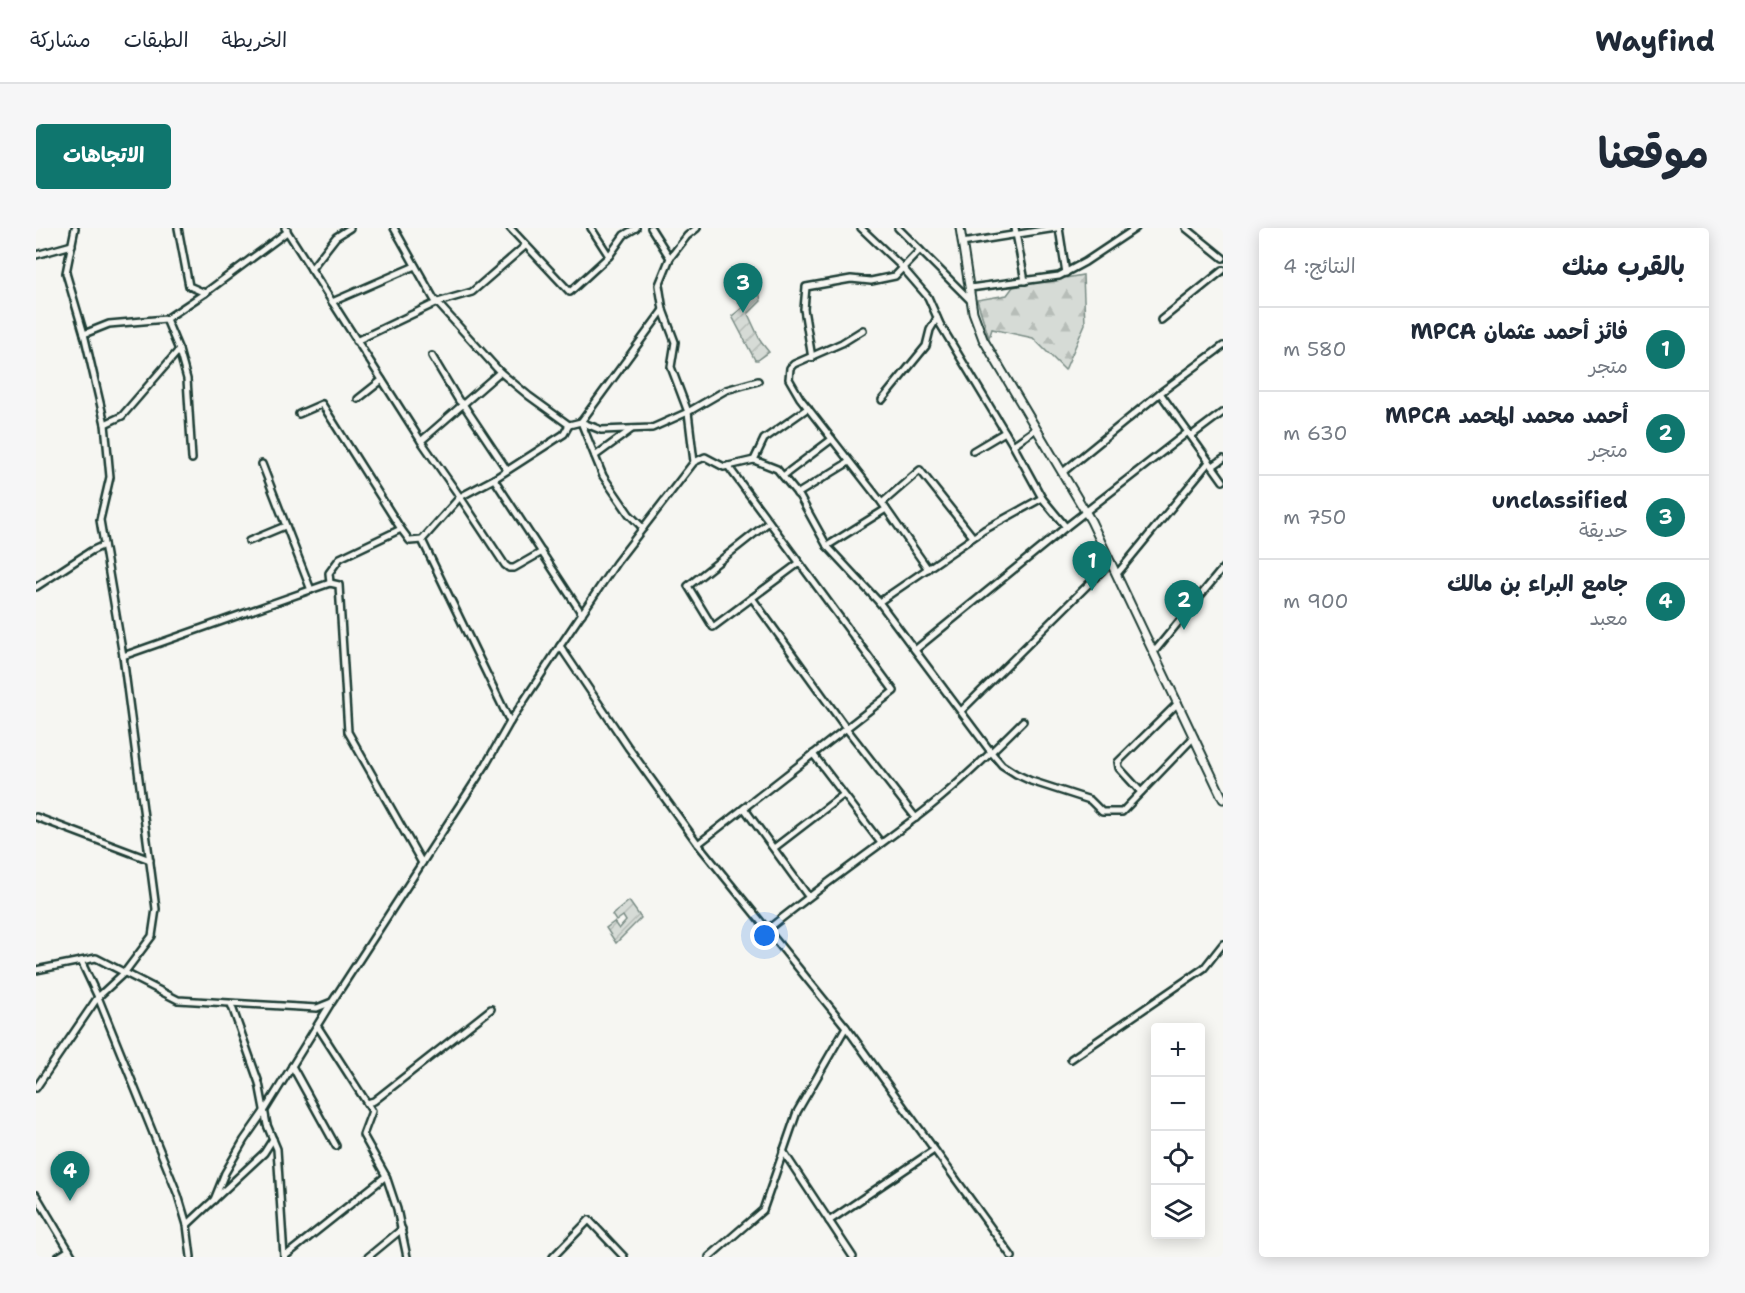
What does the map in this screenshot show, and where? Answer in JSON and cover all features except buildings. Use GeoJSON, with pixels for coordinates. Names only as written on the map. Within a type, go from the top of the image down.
{"type":"FeatureCollection","features":[{"type":"Feature","properties":{"kind":"street"},"geometry":{"type":"LineString","coordinates":[[36,1088],[98,998],[124,972],[152,936],[156,909],[123,656],[100,520],[110,477],[105,424],[84,334],[66,273],[75,228]]}},
{"type":"Feature","properties":{"kind":"street"},"geometry":{"type":"LineString","coordinates":[[178,228],[189,286],[205,293]]}},
{"type":"Feature","properties":{"kind":"street"},"geometry":{"type":"LineString","coordinates":[[311,269],[336,237],[350,228]]}},
{"type":"Feature","properties":{"kind":"street"},"geometry":{"type":"LineString","coordinates":[[394,228],[438,303],[500,372],[569,425]]}},
{"type":"Feature","properties":{"kind":"street"},"geometry":{"type":"LineString","coordinates":[[510,228],[570,292],[609,256],[624,236],[636,228]]}},
{"type":"Feature","properties":{"kind":"street"},"geometry":{"type":"LineString","coordinates":[[591,228],[609,256]]}},
{"type":"Feature","properties":{"kind":"street"},"geometry":{"type":"LineString","coordinates":[[651,228],[670,258]]}},
{"type":"Feature","properties":{"kind":"street"},"geometry":{"type":"LineString","coordinates":[[694,462],[687,412],[671,367],[675,342],[663,310],[659,285],[670,258],[687,236],[697,228]]}},
{"type":"Feature","properties":{"kind":"street"},"geometry":{"type":"LineString","coordinates":[[861,228],[902,267],[928,297],[937,318],[1042,498],[1066,527]]}},
{"type":"Feature","properties":{"kind":"street"},"geometry":{"type":"LineString","coordinates":[[898,228],[972,301]]}},
{"type":"Feature","properties":{"kind":"street"},"geometry":{"type":"LineString","coordinates":[[960,228],[975,319],[983,339],[1087,512],[1223,799]]}},
{"type":"Feature","properties":{"kind":"street"},"geometry":{"type":"LineString","coordinates":[[962,243],[1015,231],[1057,228],[1066,273]]}},
{"type":"Feature","properties":{"kind":"street"},"geometry":{"type":"LineString","coordinates":[[970,288],[1059,276],[1136,228]]}},
{"type":"Feature","properties":{"kind":"street"},"geometry":{"type":"LineString","coordinates":[[1186,228],[1223,258]]}},
{"type":"Feature","properties":{"kind":"street"},"geometry":{"type":"LineString","coordinates":[[84,334],[109,324],[166,319],[205,293],[286,229],[421,441],[495,551],[509,568],[518,566],[542,552]]}},
{"type":"Feature","properties":{"kind":"street"},"geometry":{"type":"LineString","coordinates":[[1015,231],[1024,281]]}},
{"type":"Feature","properties":{"kind":"street"},"geometry":{"type":"LineString","coordinates":[[36,255],[72,244]]}},
{"type":"Feature","properties":{"kind":"street"},"geometry":{"type":"LineString","coordinates":[[356,340],[438,303],[472,292],[525,246]]}},
{"type":"Feature","properties":{"kind":"street"},"geometry":{"type":"LineString","coordinates":[[812,357],[804,309],[806,287],[851,279],[872,281],[895,276],[920,250]]}},
{"type":"Feature","properties":{"kind":"street"},"geometry":{"type":"LineString","coordinates":[[332,302],[415,266]]}},
{"type":"Feature","properties":{"kind":"street"},"geometry":{"type":"LineString","coordinates":[[1161,320],[1223,270]]}},
{"type":"Feature","properties":{"kind":"street"},"geometry":{"type":"LineString","coordinates":[[581,422],[663,310]]}},
{"type":"Feature","properties":{"kind":"street"},"geometry":{"type":"LineString","coordinates":[[882,400],[926,346],[930,330],[937,318]]}},
{"type":"Feature","properties":{"kind":"street"},"geometry":{"type":"LineString","coordinates":[[166,319],[187,379],[192,459]]}},
{"type":"Feature","properties":{"kind":"street"},"geometry":{"type":"LineString","coordinates":[[863,330],[842,343],[794,363],[788,375],[800,399],[882,503],[928,569]]}},
{"type":"Feature","properties":{"kind":"street"},"geometry":{"type":"LineString","coordinates":[[1063,472],[1160,393],[1222,349]]}},
{"type":"Feature","properties":{"kind":"street"},"geometry":{"type":"LineString","coordinates":[[105,424],[122,416],[178,350]]}},
{"type":"Feature","properties":{"kind":"street"},"geometry":{"type":"LineString","coordinates":[[432,356],[459,401],[464,404],[507,470]]}},
{"type":"Feature","properties":{"kind":"street"},"geometry":{"type":"LineString","coordinates":[[421,441],[500,372]]}},
{"type":"Feature","properties":{"kind":"street"},"geometry":{"type":"LineString","coordinates":[[358,399],[382,380]]}},
{"type":"Feature","properties":{"kind":"street"},"geometry":{"type":"LineString","coordinates":[[298,414],[322,404],[410,541],[422,540],[460,496],[494,479],[564,434],[569,425],[581,422],[601,430],[652,428],[726,390],[758,381]]}},
{"type":"Feature","properties":{"kind":"street"},"geometry":{"type":"LineString","coordinates":[[1160,393],[1223,481]]}},
{"type":"Feature","properties":{"kind":"street"},"geometry":{"type":"LineString","coordinates":[[754,460],[764,439],[808,408]]}},
{"type":"Feature","properties":{"kind":"street"},"geometry":{"type":"LineString","coordinates":[[915,650],[1066,527],[1189,434],[1223,412]]}},
{"type":"Feature","properties":{"kind":"street"},"geometry":{"type":"LineString","coordinates":[[581,422],[603,476],[643,528]]}},
{"type":"Feature","properties":{"kind":"street"},"geometry":{"type":"LineString","coordinates":[[595,456],[632,429]]}},
{"type":"Feature","properties":{"kind":"street"},"geometry":{"type":"LineString","coordinates":[[1013,445],[1036,429]]}},
{"type":"Feature","properties":{"kind":"street"},"geometry":{"type":"LineString","coordinates":[[973,451],[1005,432]]}},
{"type":"Feature","properties":{"kind":"street"},"geometry":{"type":"LineString","coordinates":[[783,476],[832,439]]}},
{"type":"Feature","properties":{"kind":"street"},"geometry":{"type":"LineString","coordinates":[[214,1200],[225,1173],[244,1140],[485,766],[510,722],[582,614],[643,528],[694,462],[705,457],[718,465],[728,466],[754,460],[777,469],[797,494],[827,546],[879,602],[991,752],[1002,765],[1016,774],[1090,800],[1102,812],[1122,812],[1194,737]]}},
{"type":"Feature","properties":{"kind":"street"},"geometry":{"type":"LineString","coordinates":[[1117,574],[1211,464],[1223,459]]}},
{"type":"Feature","properties":{"kind":"street"},"geometry":{"type":"LineString","coordinates":[[797,494],[849,462]]}},
{"type":"Feature","properties":{"kind":"street"},"geometry":{"type":"LineString","coordinates":[[262,464],[311,590]]}},
{"type":"Feature","properties":{"kind":"street"},"geometry":{"type":"LineString","coordinates":[[698,844],[894,691],[728,466]]}},
{"type":"Feature","properties":{"kind":"street"},"geometry":{"type":"LineString","coordinates":[[882,503],[920,470],[973,537]]}},
{"type":"Feature","properties":{"kind":"street"},"geometry":{"type":"LineString","coordinates":[[494,479],[582,614]]}},
{"type":"Feature","properties":{"kind":"street"},"geometry":{"type":"LineString","coordinates":[[879,602],[973,537],[1042,498]]}},
{"type":"Feature","properties":{"kind":"street"},"geometry":{"type":"LineString","coordinates":[[827,546],[886,509]]}},
{"type":"Feature","properties":{"kind":"street"},"geometry":{"type":"LineString","coordinates":[[770,522],[688,586],[712,627],[799,563]]}},
{"type":"Feature","properties":{"kind":"street"},"geometry":{"type":"LineString","coordinates":[[249,541],[285,526]]}},
{"type":"Feature","properties":{"kind":"street"},"geometry":{"type":"LineString","coordinates":[[330,583],[330,573],[340,558],[401,529]]}},
{"type":"Feature","properties":{"kind":"street"},"geometry":{"type":"LineString","coordinates":[[422,540],[510,722]]}},
{"type":"Feature","properties":{"kind":"street"},"geometry":{"type":"LineString","coordinates":[[36,586],[104,545]]}},
{"type":"Feature","properties":{"kind":"street"},"geometry":{"type":"LineString","coordinates":[[961,711],[1111,562]]}},
{"type":"Feature","properties":{"kind":"street"},"geometry":{"type":"LineString","coordinates":[[1154,652],[1223,568]]}},
{"type":"Feature","properties":{"kind":"street"},"geometry":{"type":"LineString","coordinates":[[123,656],[330,583],[339,585],[348,732],[422,863]]}},
{"type":"Feature","properties":{"kind":"street"},"geometry":{"type":"LineString","coordinates":[[752,598],[846,728],[916,818]]}},
{"type":"Feature","properties":{"kind":"street"},"geometry":{"type":"LineString","coordinates":[[560,646],[628,747],[698,844],[846,1027],[1012,1257]]}},
{"type":"Feature","properties":{"kind":"street"},"geometry":{"type":"LineString","coordinates":[[1141,792],[1119,768],[1118,762],[1178,703]]}},
{"type":"Feature","properties":{"kind":"street"},"geometry":{"type":"LineString","coordinates":[[767,930],[808,896],[916,818],[1023,721]]}},
{"type":"Feature","properties":{"kind":"street"},"geometry":{"type":"LineString","coordinates":[[813,754],[881,843]]}},
{"type":"Feature","properties":{"kind":"street"},"geometry":{"type":"LineString","coordinates":[[774,848],[843,795]]}},
{"type":"Feature","properties":{"kind":"street"},"geometry":{"type":"LineString","coordinates":[[744,808],[808,896]]}},
{"type":"Feature","properties":{"kind":"street"},"geometry":{"type":"LineString","coordinates":[[36,817],[150,860]]}},
{"type":"Feature","properties":{"kind":"street"},"geometry":{"type":"LineString","coordinates":[[1071,1059],[1204,968],[1223,944]]}},
{"type":"Feature","properties":{"kind":"street"},"geometry":{"type":"LineString","coordinates":[[36,970],[96,958],[178,999],[317,1008],[332,1002]]}},
{"type":"Feature","properties":{"kind":"street"},"geometry":{"type":"LineString","coordinates":[[81,961],[178,1195],[187,1225],[191,1257]]}},
{"type":"Feature","properties":{"kind":"street"},"geometry":{"type":"LineString","coordinates":[[231,1004],[260,1083],[267,1125],[277,1149],[284,1257]]}},
{"type":"Feature","properties":{"kind":"street"},"geometry":{"type":"LineString","coordinates":[[367,1103],[374,1101],[491,1009]]}},
{"type":"Feature","properties":{"kind":"street"},"geometry":{"type":"LineString","coordinates":[[318,1027],[372,1111],[363,1135],[386,1176],[402,1229],[407,1257]]}},
{"type":"Feature","properties":{"kind":"street"},"geometry":{"type":"LineString","coordinates":[[709,1257],[763,1209],[797,1112],[846,1027]]}},
{"type":"Feature","properties":{"kind":"street"},"geometry":{"type":"LineString","coordinates":[[292,1066],[336,1146]]}},
{"type":"Feature","properties":{"kind":"street"},"geometry":{"type":"LineString","coordinates":[[187,1225],[264,1154],[273,1139]]}},
{"type":"Feature","properties":{"kind":"street"},"geometry":{"type":"LineString","coordinates":[[829,1221],[934,1150]]}},
{"type":"Feature","properties":{"kind":"street"},"geometry":{"type":"LineString","coordinates":[[783,1152],[853,1257]]}},
{"type":"Feature","properties":{"kind":"street"},"geometry":{"type":"LineString","coordinates":[[284,1257],[386,1176]]}},
{"type":"Feature","properties":{"kind":"street"},"geometry":{"type":"LineString","coordinates":[[36,1195],[73,1257]]}},
{"type":"Feature","properties":{"kind":"street"},"geometry":{"type":"LineString","coordinates":[[553,1257],[589,1220],[624,1257]]}},
{"type":"Feature","properties":{"kind":"street"},"geometry":{"type":"LineString","coordinates":[[368,1257],[402,1229]]}},
{"type":"Feature","properties":{"kind":"street"},"geometry":{"type":"LineString","coordinates":[[58,1257],[69,1250]]}},
{"type":"Feature","properties":{"kind":"green space"},"geometry":{"type":"Polygon","coordinates":[[[749,266],[756,275],[752,280],[759,291],[761,301],[748,314],[761,342],[769,352],[758,360],[755,360],[732,316],[742,308],[726,279],[749,266]]]}},
{"type":"Feature","properties":{"kind":"green space"},"geometry":{"type":"Polygon","coordinates":[[[1083,275],[1085,324],[1065,370],[1033,338],[992,329],[989,338],[977,300],[1007,295],[1013,287],[1083,275]]]}},
{"type":"Feature","properties":{"kind":"green space"},"geometry":{"type":"Polygon","coordinates":[[[629,901],[641,918],[616,943],[606,928],[614,922],[619,929],[626,921],[623,916],[616,921],[612,915],[629,901]]]}},
{"type":"Feature","properties":{"kind":"place","name":"unclassified"},"geometry":{"type":"Point","coordinates":[743,313]}},
{"type":"Feature","properties":{"kind":"place","name":"فائز أحمد عثمان MPCA"},"geometry":{"type":"Point","coordinates":[1092,591]}},
{"type":"Feature","properties":{"kind":"place","name":"أحمد محمد المحمد MPCA"},"geometry":{"type":"Point","coordinates":[1184,630]}},
{"type":"Feature","properties":{"kind":"place","name":"جامع البراء بن مالك"},"geometry":{"type":"Point","coordinates":[70,1201]}}]}
